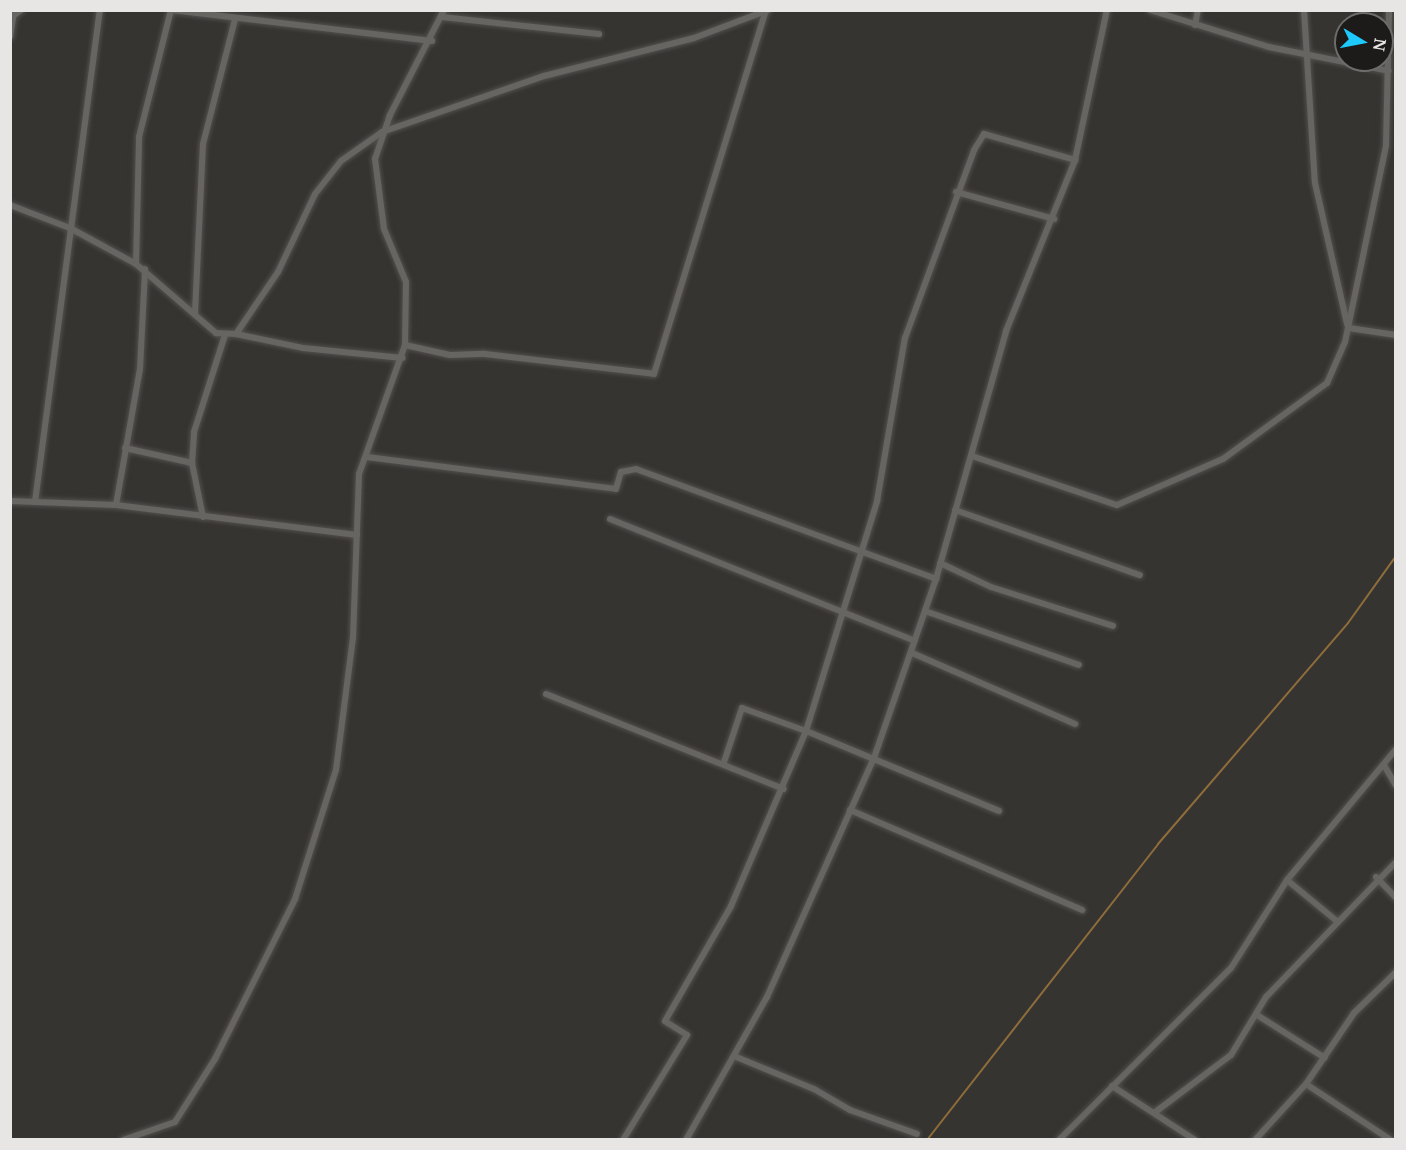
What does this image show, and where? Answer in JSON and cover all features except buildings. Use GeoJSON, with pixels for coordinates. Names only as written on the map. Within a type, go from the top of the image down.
{"type":"FeatureCollection","features":[{"type":"Feature","properties":{"kind":"street"},"geometry":{"type":"LineString","coordinates":[[10,37],[12,17],[21,10]]}},
{"type":"Feature","properties":{"kind":"street"},"geometry":{"type":"LineString","coordinates":[[35,502],[100,10]]}},
{"type":"Feature","properties":{"kind":"street"},"geometry":{"type":"LineString","coordinates":[[136,264],[139,136],[171,10],[432,41]]}},
{"type":"Feature","properties":{"kind":"street"},"geometry":{"type":"LineString","coordinates":[[686,1140],[734,1056],[801,926],[874,758],[936,579],[1006,332],[1054,219],[1075,160],[1107,10]]}},
{"type":"Feature","properties":{"kind":"street"},"geometry":{"type":"LineString","coordinates":[[1150,10],[1309,57],[1334,61]]}},
{"type":"Feature","properties":{"kind":"street"},"geometry":{"type":"LineString","coordinates":[[1195,25],[1198,10]]}},
{"type":"Feature","properties":{"kind":"street"},"geometry":{"type":"LineString","coordinates":[[1304,10],[1309,57],[1315,183],[1348,328]]}},
{"type":"Feature","properties":{"kind":"street"},"geometry":{"type":"LineString","coordinates":[[236,334],[278,272],[315,194],[341,161],[382,132],[494,92],[694,38],[767,11]]}},
{"type":"Feature","properties":{"kind":"street"},"geometry":{"type":"LineString","coordinates":[[405,345],[450,356],[485,354],[654,374],[767,11]]}},
{"type":"Feature","properties":{"kind":"street"},"geometry":{"type":"LineString","coordinates":[[123,1140],[168,1127],[185,1109],[235,1022],[295,899],[343,731],[359,474],[403,357],[405,345],[406,282],[376,195],[375,159],[382,132],[432,41],[443,14],[599,34]]}},
{"type":"Feature","properties":{"kind":"street"},"geometry":{"type":"LineString","coordinates":[[195,313],[203,144],[235,19]]}},
{"type":"Feature","properties":{"kind":"street"},"geometry":{"type":"LineString","coordinates":[[972,456],[1071,493],[1117,505],[1130,502],[1223,459],[1303,404],[1338,367],[1386,145],[1389,72]]}},
{"type":"Feature","properties":{"kind":"street"},"geometry":{"type":"LineString","coordinates":[[623,1140],[687,1035],[665,1021],[731,906],[784,789],[806,731],[857,552],[877,501],[905,338],[956,192],[984,134],[1075,160]]}},
{"type":"Feature","properties":{"kind":"street"},"geometry":{"type":"LineString","coordinates":[[956,192],[1054,219]]}},
{"type":"Feature","properties":{"kind":"street"},"geometry":{"type":"LineString","coordinates":[[10,205],[70,228],[145,269],[195,313],[225,335],[236,334],[303,348],[403,357]]}},
{"type":"Feature","properties":{"kind":"street"},"geometry":{"type":"LineString","coordinates":[[116,505],[140,369],[145,269]]}},
{"type":"Feature","properties":{"kind":"street"},"geometry":{"type":"LineString","coordinates":[[1348,328],[1395,335]]}},
{"type":"Feature","properties":{"kind":"street"},"geometry":{"type":"LineString","coordinates":[[203,517],[192,463],[199,415],[225,335]]}},
{"type":"Feature","properties":{"kind":"street"},"geometry":{"type":"LineString","coordinates":[[125,448],[192,463]]}},
{"type":"Feature","properties":{"kind":"street"},"geometry":{"type":"LineString","coordinates":[[367,457],[616,489],[621,472],[636,469],[857,552],[936,579]]}},
{"type":"Feature","properties":{"kind":"street"},"geometry":{"type":"LineString","coordinates":[[10,501],[116,505],[357,535]]}},
{"type":"Feature","properties":{"kind":"street"},"geometry":{"type":"LineString","coordinates":[[955,510],[1140,575]]}},
{"type":"Feature","properties":{"kind":"street"},"geometry":{"type":"LineString","coordinates":[[610,519],[840,613],[915,641]]}},
{"type":"Feature","properties":{"kind":"street"},"geometry":{"type":"LineString","coordinates":[[939,563],[991,587],[1113,626]]}},
{"type":"Feature","properties":{"kind":"street"},"geometry":{"type":"LineString","coordinates":[[925,611],[1079,665]]}},
{"type":"Feature","properties":{"kind":"street"},"geometry":{"type":"LineString","coordinates":[[912,653],[1075,724]]}},
{"type":"Feature","properties":{"kind":"street"},"geometry":{"type":"LineString","coordinates":[[546,694],[724,762],[784,789]]}},
{"type":"Feature","properties":{"kind":"street"},"geometry":{"type":"LineString","coordinates":[[724,762],[741,708],[874,758],[999,811]]}},
{"type":"Feature","properties":{"kind":"street"},"geometry":{"type":"LineString","coordinates":[[1059,1140],[1231,968],[1287,880],[1395,749]]}},
{"type":"Feature","properties":{"kind":"street"},"geometry":{"type":"LineString","coordinates":[[1384,765],[1395,786]]}},
{"type":"Feature","properties":{"kind":"street"},"geometry":{"type":"LineString","coordinates":[[850,810],[1082,910]]}},
{"type":"Feature","properties":{"kind":"street"},"geometry":{"type":"LineString","coordinates":[[1154,1113],[1231,1055],[1266,997],[1338,922],[1376,877],[1395,862]]}},
{"type":"Feature","properties":{"kind":"street"},"geometry":{"type":"LineString","coordinates":[[1376,877],[1395,898]]}},
{"type":"Feature","properties":{"kind":"street"},"geometry":{"type":"LineString","coordinates":[[1287,880],[1338,922]]}},
{"type":"Feature","properties":{"kind":"street"},"geometry":{"type":"LineString","coordinates":[[1255,1140],[1306,1084],[1354,1013],[1395,972]]}},
{"type":"Feature","properties":{"kind":"street"},"geometry":{"type":"LineString","coordinates":[[1257,1015],[1325,1058]]}},
{"type":"Feature","properties":{"kind":"street"},"geometry":{"type":"LineString","coordinates":[[734,1056],[850,1110],[917,1134]]}},
{"type":"Feature","properties":{"kind":"street"},"geometry":{"type":"LineString","coordinates":[[1306,1084],[1391,1140]]}},
{"type":"Feature","properties":{"kind":"street"},"geometry":{"type":"LineString","coordinates":[[1112,1086],[1195,1140]]}},
{"type":"Feature","properties":{"kind":"waterway"},"geometry":{"type":"LineString","coordinates":[[927,1140],[1158,844],[1348,623],[1396,556]]}}]}
